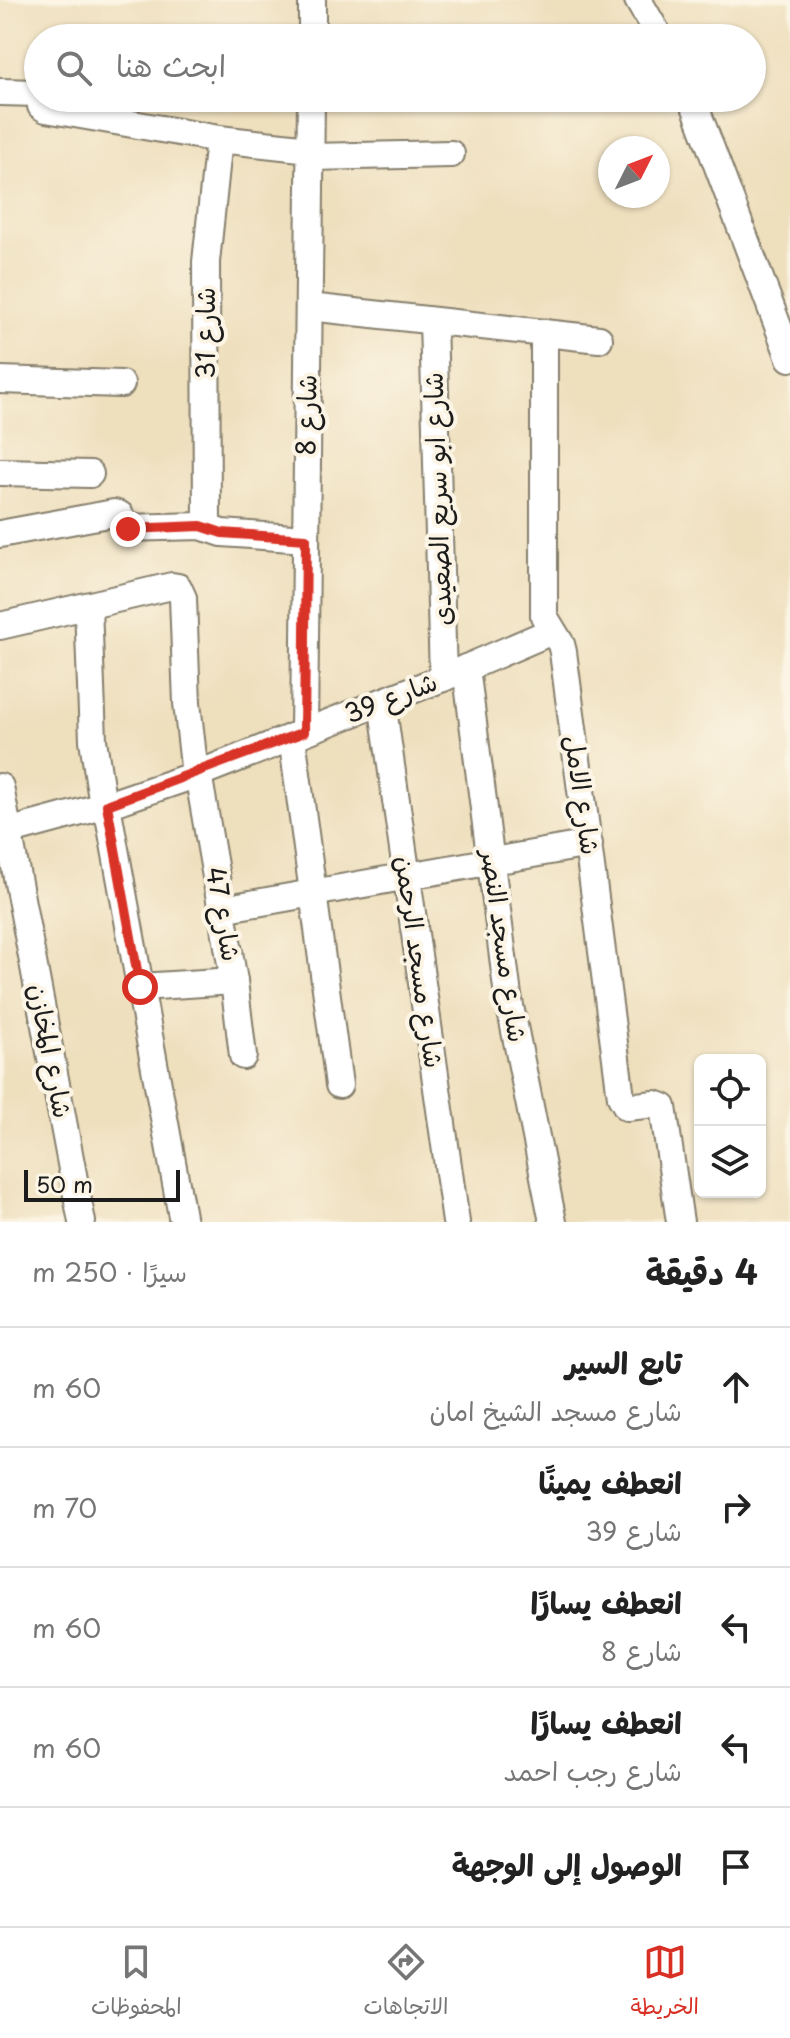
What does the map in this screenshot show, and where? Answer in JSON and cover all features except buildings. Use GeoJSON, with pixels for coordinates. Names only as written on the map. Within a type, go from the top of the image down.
{"type":"FeatureCollection","features":[{"type":"Feature","properties":{"kind":"street"},"geometry":{"type":"LineString","coordinates":[[312,0],[312,24]]}},
{"type":"Feature","properties":{"kind":"street"},"geometry":{"type":"LineString","coordinates":[[638,0],[652,24]]}},
{"type":"Feature","properties":{"kind":"street"},"geometry":{"type":"LineString","coordinates":[[0,92],[24,94]]}},
{"type":"Feature","properties":{"kind":"street"},"geometry":{"type":"LineString","coordinates":[[63,112],[310,153],[451,154]]}},
{"type":"Feature","properties":{"kind":"street","name":"شارع 8"},"geometry":{"type":"LineString","coordinates":[[311,112],[306,539],[298,735],[313,893],[339,1085]]}},
{"type":"Feature","properties":{"kind":"street"},"geometry":{"type":"LineString","coordinates":[[697,112],[790,358]]}},
{"type":"Feature","properties":{"kind":"street","name":"شارع 31"},"geometry":{"type":"LineString","coordinates":[[207,528],[206,262],[219,139]]}},
{"type":"Feature","properties":{"kind":"street"},"geometry":{"type":"LineString","coordinates":[[309,307],[599,339]]}},
{"type":"Feature","properties":{"kind":"street","name":"شارع ابو سريع الصعيدى"},"geometry":{"type":"LineString","coordinates":[[433,321],[454,673]]}},
{"type":"Feature","properties":{"kind":"street","name":"شارع الامل"},"geometry":{"type":"LineString","coordinates":[[544,333],[543,607],[547,624],[563,652],[621,1097],[627,1107],[655,1104],[663,1107],[680,1222]]}},
{"type":"Feature","properties":{"kind":"street"},"geometry":{"type":"LineString","coordinates":[[0,380],[121,384]]}},
{"type":"Feature","properties":{"kind":"street"},"geometry":{"type":"LineString","coordinates":[[0,472],[90,474]]}},
{"type":"Feature","properties":{"kind":"street"},"geometry":{"type":"LineString","coordinates":[[0,534],[114,513],[120,515],[125,528],[207,528],[222,533],[306,539]]}},
{"type":"Feature","properties":{"kind":"street","name":"شارع 47"},"geometry":{"type":"LineString","coordinates":[[88,606],[172,586],[178,587],[183,598],[187,703],[196,774],[222,909],[243,1056]]}},
{"type":"Feature","properties":{"kind":"street"},"geometry":{"type":"LineString","coordinates":[[0,626],[88,606],[93,740],[183,1222]]}},
{"type":"Feature","properties":{"kind":"street","name":"شارع 39"},"geometry":{"type":"LineString","coordinates":[[5,833],[105,806],[196,774],[382,702],[552,631]]}},
{"type":"Feature","properties":{"kind":"street","name":"شارع مسجد النصر"},"geometry":{"type":"LineString","coordinates":[[454,673],[491,861],[508,996],[553,1222]]}},
{"type":"Feature","properties":{"kind":"street","name":"شارع مسجد الرحمن"},"geometry":{"type":"LineString","coordinates":[[382,702],[456,1222]]}},
{"type":"Feature","properties":{"kind":"street","name":"شارع المخازن"},"geometry":{"type":"LineString","coordinates":[[0,787],[5,833],[82,1222]]}},
{"type":"Feature","properties":{"kind":"street"},"geometry":{"type":"LineString","coordinates":[[222,909],[589,844]]}},
{"type":"Feature","properties":{"kind":"street"},"geometry":{"type":"LineString","coordinates":[[140,987],[234,981]]}},
{"type":"Feature","properties":{"kind":"route"},"geometry":{"type":"LineString","coordinates":[[128,529],[201,526],[222,533],[306,539],[304,732],[195,775],[107,805],[140,987]]}}]}
